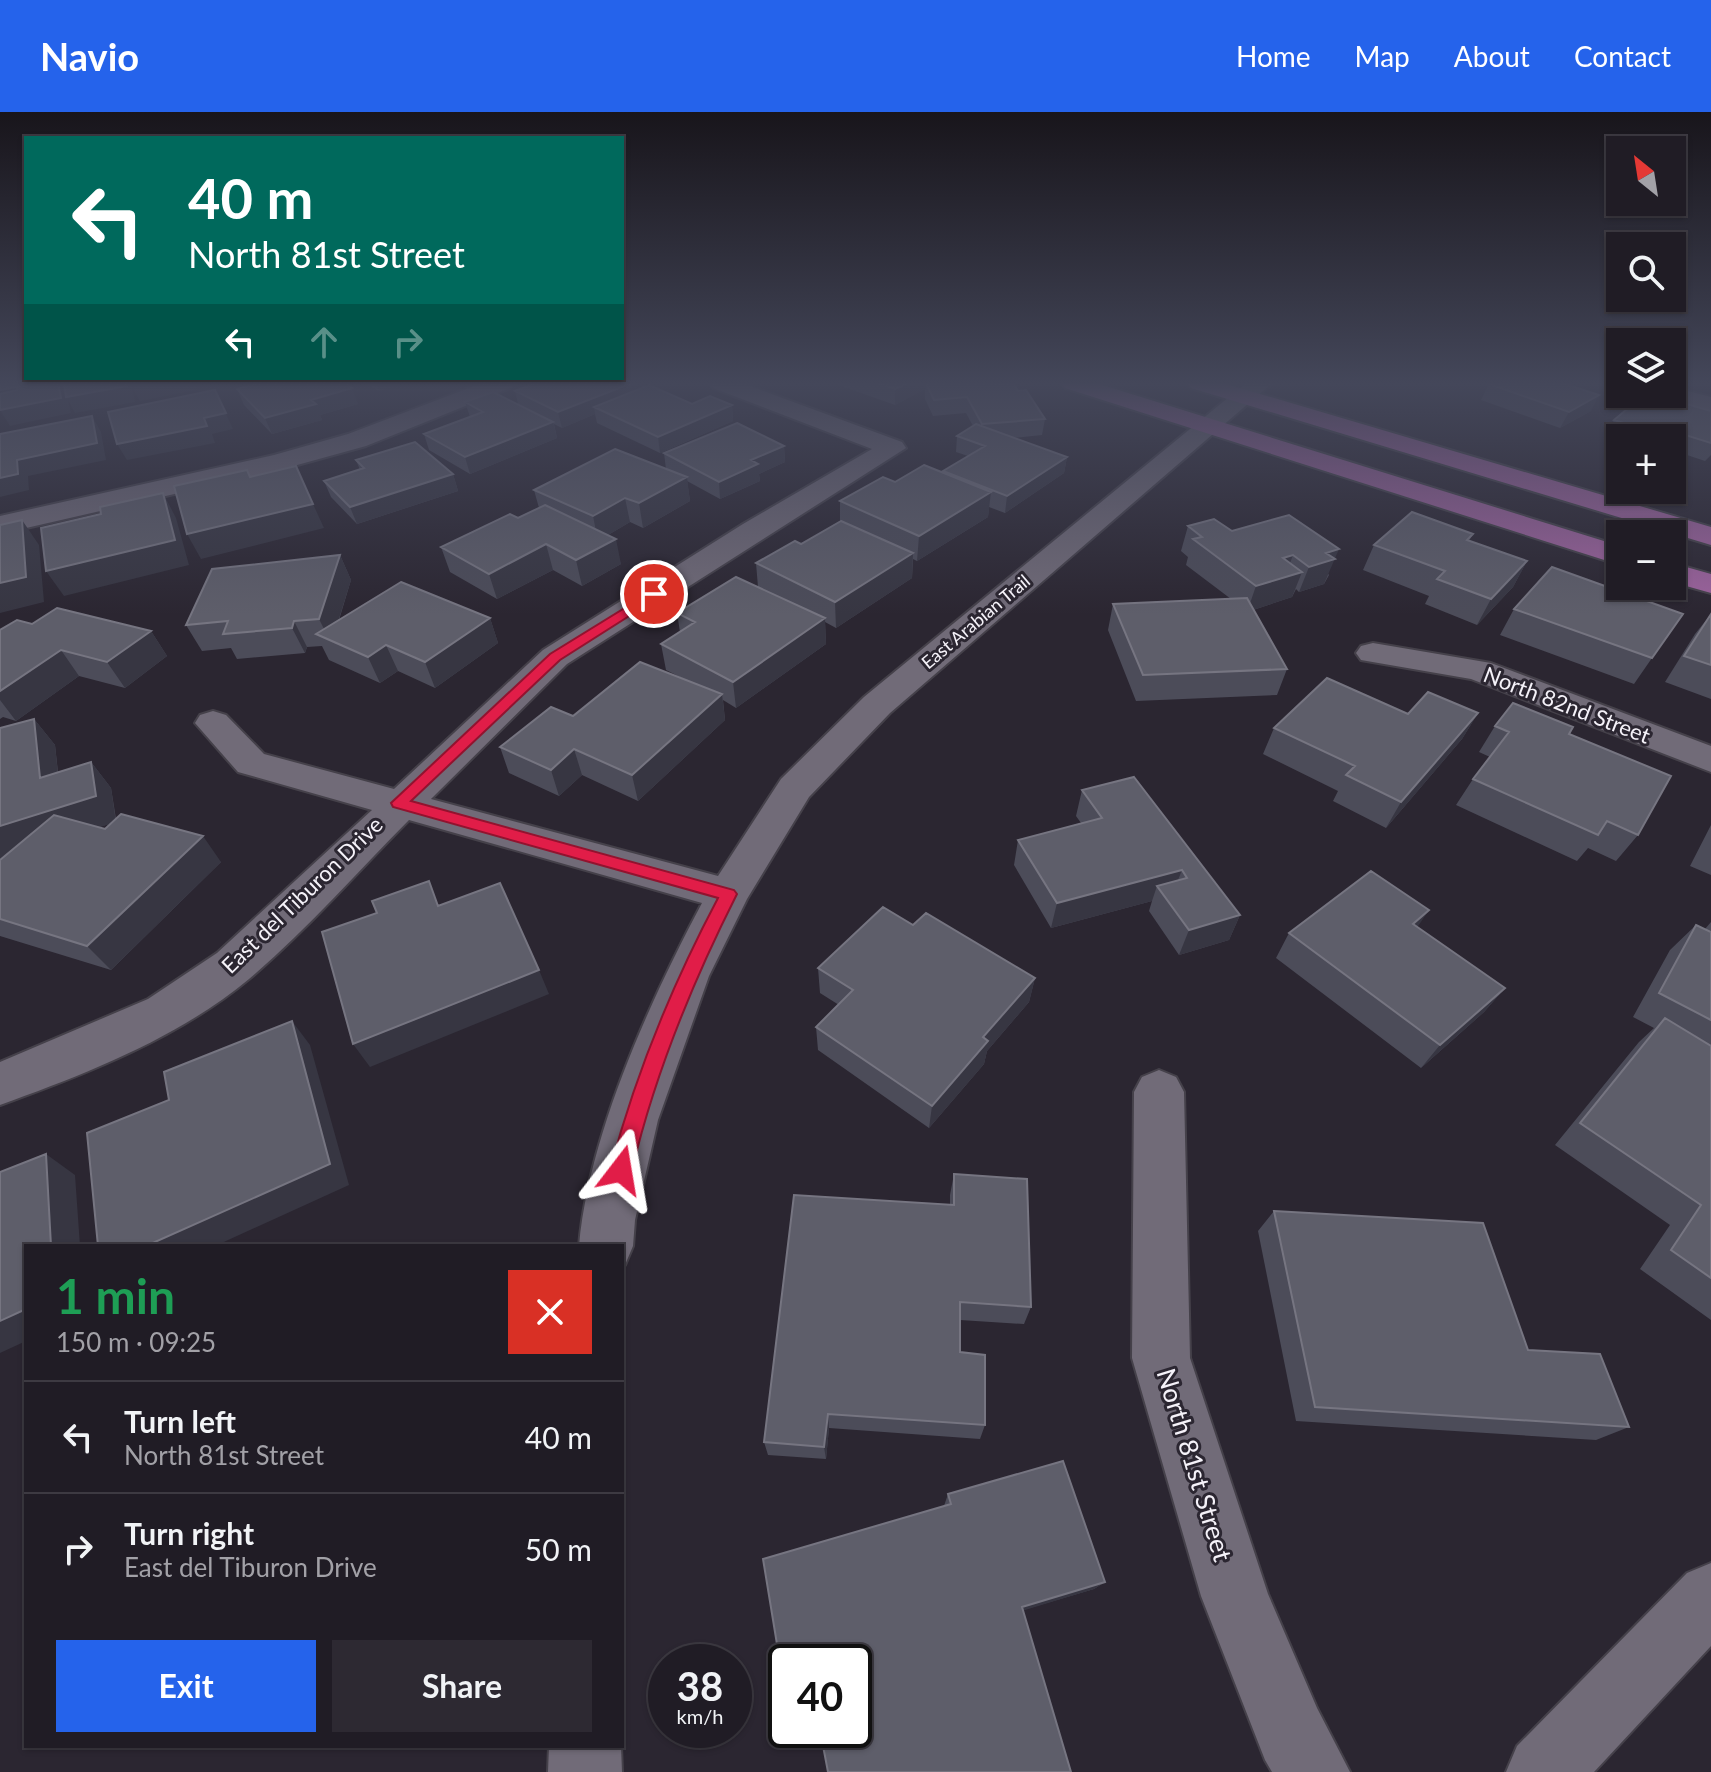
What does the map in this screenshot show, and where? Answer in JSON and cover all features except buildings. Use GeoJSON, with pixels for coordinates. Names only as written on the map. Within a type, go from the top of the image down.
{"type":"FeatureCollection","features":[{"type":"Feature","properties":{"kind":"main road"},"geometry":{"type":"LineString","coordinates":[[1319,460],[1606,552]]}},
{"type":"Feature","properties":{"kind":"main road"},"geometry":{"type":"LineString","coordinates":[[1475,460],[1711,536]]}},
{"type":"Feature","properties":{"kind":"main road"},"geometry":{"type":"LineString","coordinates":[[1686,576],[1711,584]]}},
{"type":"Feature","properties":{"kind":"street"},"geometry":{"type":"LineString","coordinates":[[0,525],[277,460]]}},
{"type":"Feature","properties":{"kind":"street","name":"East del Tiburon Drive"},"geometry":{"type":"LineString","coordinates":[[0,1084],[76,1054],[164,1013],[233,966],[399,803],[555,657],[753,530],[872,460]]}},
{"type":"Feature","properties":{"kind":"street","name":"East Arabian Trail"},"geometry":{"type":"LineString","coordinates":[[606,1244],[608,1220],[633,1120],[686,976],[728,894],[795,788],[877,705],[1165,460]]}},
{"type":"Feature","properties":{"kind":"street","name":"North 82nd Street"},"geometry":{"type":"LineString","coordinates":[[1373,653],[1479,670],[1711,760]]}},
{"type":"Feature","properties":{"kind":"street"},"geometry":{"type":"LineString","coordinates":[[213,723],[251,763],[728,894]]}},
{"type":"Feature","properties":{"kind":"street","name":"North 81st Street"},"geometry":{"type":"LineString","coordinates":[[1159,1092],[1161,1358],[1235,1596],[1291,1734],[1313,1772]]}},
{"type":"Feature","properties":{"kind":"street"},"geometry":{"type":"LineString","coordinates":[[1543,1772],[1711,1597]]}},
{"type":"Feature","properties":{"kind":"street"},"geometry":{"type":"LineString","coordinates":[[585,1748],[585,1772]]}},
{"type":"Feature","properties":{"kind":"route"},"geometry":{"type":"LineString","coordinates":[[621,1170],[633,1120],[686,976],[728,894],[399,803],[555,657],[654,594]]}}]}
